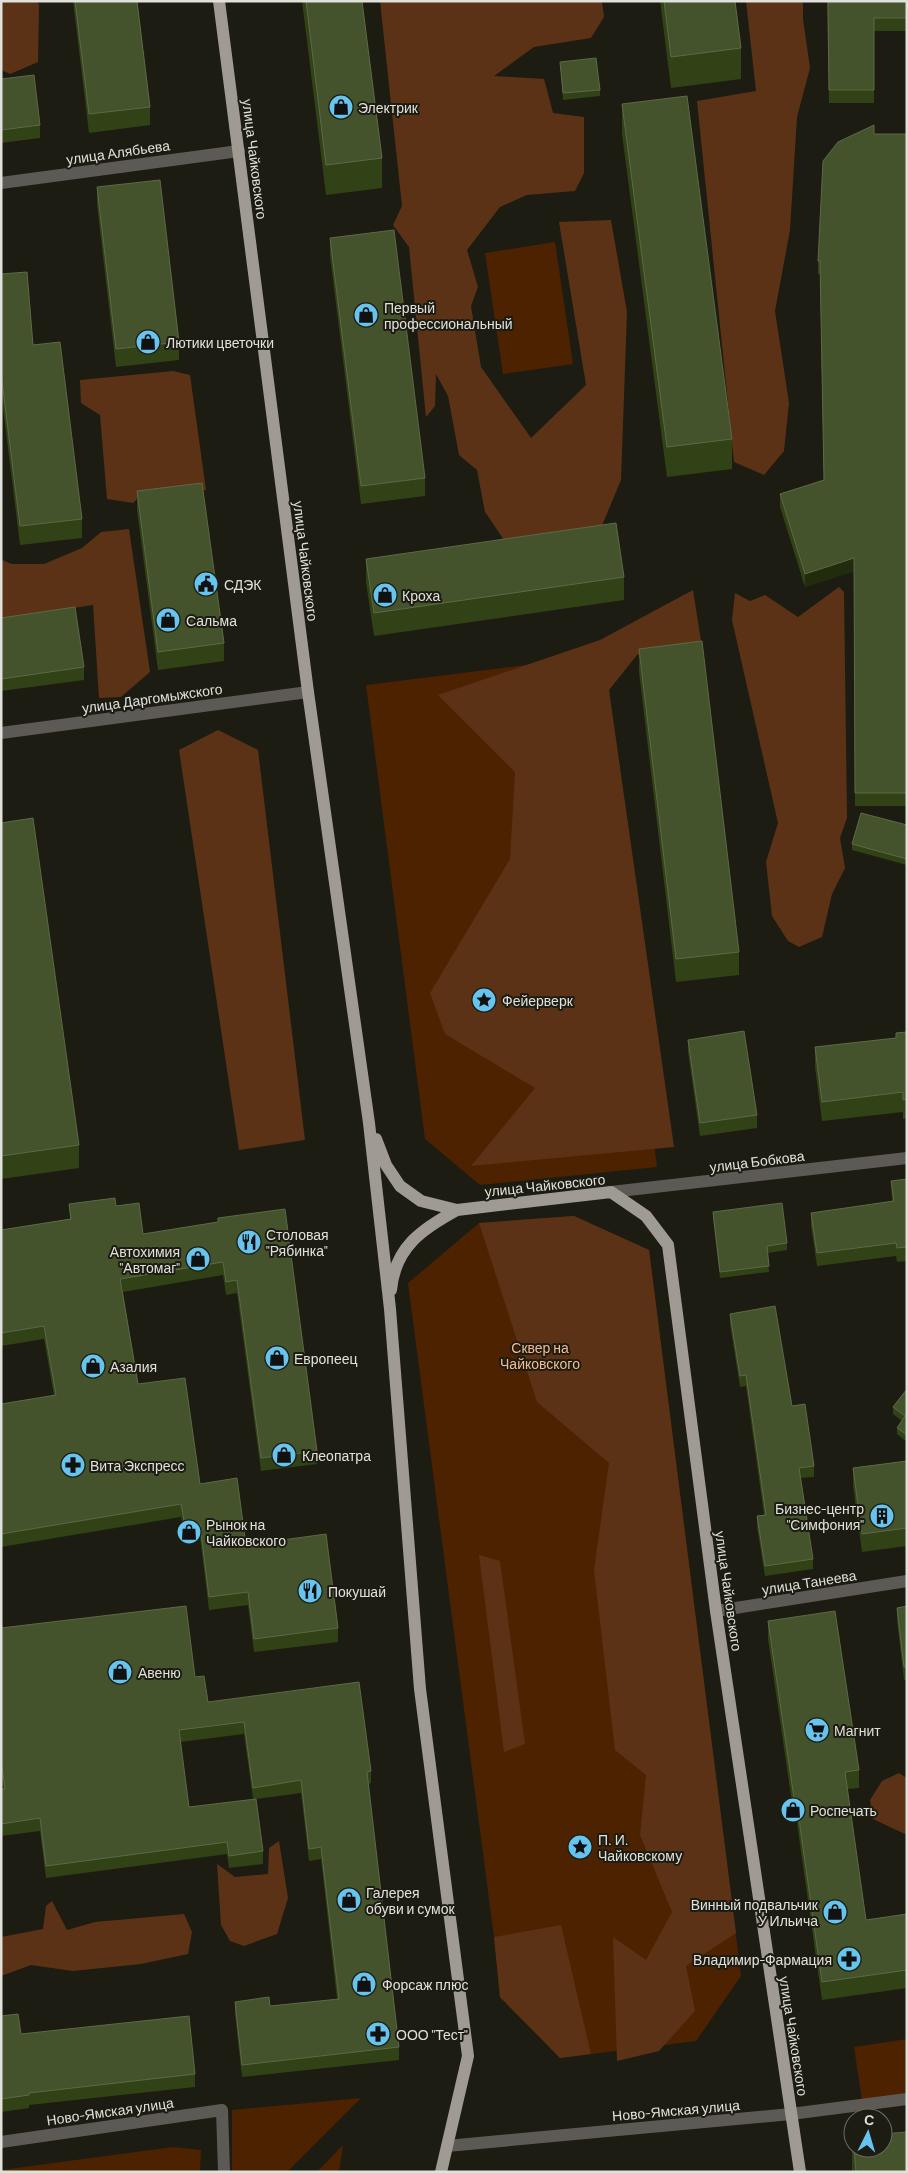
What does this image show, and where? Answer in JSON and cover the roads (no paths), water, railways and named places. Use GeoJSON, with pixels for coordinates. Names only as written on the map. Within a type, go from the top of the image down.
{"type":"FeatureCollection","features":[{"type":"Feature","properties":{"kind":"main road","name":"улица Чайковского"},"geometry":{"type":"LineString","coordinates":[[219,1],[308,692],[369,1123],[390,1310],[420,1689],[468,2056],[441,2172]]}},
{"type":"Feature","properties":{"kind":"main road","name":"улица Чайковского"},"geometry":{"type":"LineString","coordinates":[[369,1123],[386,1165],[400,1186],[421,1201],[457,1210],[611,1192],[646,1216],[668,1245],[716,1611],[800,2172]]}},
{"type":"Feature","properties":{"kind":"main road","name":"улица Чайковского"},"geometry":{"type":"LineString","coordinates":[[390,1310],[392,1283],[400,1258],[410,1241],[427,1227],[457,1210]]}},
{"type":"Feature","properties":{"kind":"street","name":"улица Алябьева"},"geometry":{"type":"LineString","coordinates":[[1,183],[239,151]]}},
{"type":"Feature","properties":{"kind":"street","name":"улица Даргомыжского"},"geometry":{"type":"LineString","coordinates":[[1,733],[308,692]]}},
{"type":"Feature","properties":{"kind":"street","name":"улица Бобкова"},"geometry":{"type":"LineString","coordinates":[[611,1192],[907,1158]]}},
{"type":"Feature","properties":{"kind":"street","name":"улица Танеева"},"geometry":{"type":"LineString","coordinates":[[716,1611],[907,1581]]}},
{"type":"Feature","properties":{"kind":"street","name":"Ново-Ямская улица"},"geometry":{"type":"LineString","coordinates":[[447,2146],[791,2114],[907,2099]]}},
{"type":"Feature","properties":{"kind":"street","name":"Ново-Ямская улица"},"geometry":{"type":"LineString","coordinates":[[1,2142],[222,2110],[224,2172]]}},
{"type":"Feature","properties":{"kind":"place","name":"Электрик"},"geometry":{"type":"Point","coordinates":[341,107]}},
{"type":"Feature","properties":{"kind":"place","name":"Первый профессиональный"},"geometry":{"type":"Point","coordinates":[366,315]}},
{"type":"Feature","properties":{"kind":"place","name":"Лютики цветочки"},"geometry":{"type":"Point","coordinates":[148,342]}},
{"type":"Feature","properties":{"kind":"place","name":"СДЭК"},"geometry":{"type":"Point","coordinates":[206,584]}},
{"type":"Feature","properties":{"kind":"place","name":"Кроха"},"geometry":{"type":"Point","coordinates":[385,595]}},
{"type":"Feature","properties":{"kind":"place","name":"Сальма"},"geometry":{"type":"Point","coordinates":[168,620]}},
{"type":"Feature","properties":{"kind":"place","name":"Фейерверк"},"geometry":{"type":"Point","coordinates":[484,1000]}},
{"type":"Feature","properties":{"kind":"place","name":"Столовая \"Рябинка\""},"geometry":{"type":"Point","coordinates":[249,1242]}},
{"type":"Feature","properties":{"kind":"place","name":"Автохимия \"Автомаг\""},"geometry":{"type":"Point","coordinates":[198,1259]}},
{"type":"Feature","properties":{"kind":"place","name":"Европеец"},"geometry":{"type":"Point","coordinates":[277,1358]}},
{"type":"Feature","properties":{"kind":"place","name":"Азалия"},"geometry":{"type":"Point","coordinates":[93,1366]}},
{"type":"Feature","properties":{"kind":"place","name":"Клеопатра"},"geometry":{"type":"Point","coordinates":[284,1455]}},
{"type":"Feature","properties":{"kind":"place","name":"Вита Экспресс"},"geometry":{"type":"Point","coordinates":[73,1465]}},
{"type":"Feature","properties":{"kind":"place","name":"Бизнес-центр \"Симфония\""},"geometry":{"type":"Point","coordinates":[882,1516]}},
{"type":"Feature","properties":{"kind":"place","name":"Рынок на Чайковского"},"geometry":{"type":"Point","coordinates":[189,1532]}},
{"type":"Feature","properties":{"kind":"place","name":"Покушай"},"geometry":{"type":"Point","coordinates":[310,1591]}},
{"type":"Feature","properties":{"kind":"place","name":"Авеню"},"geometry":{"type":"Point","coordinates":[120,1672]}},
{"type":"Feature","properties":{"kind":"place","name":"Магнит"},"geometry":{"type":"Point","coordinates":[817,1730]}},
{"type":"Feature","properties":{"kind":"place","name":"Роспечать"},"geometry":{"type":"Point","coordinates":[793,1810]}},
{"type":"Feature","properties":{"kind":"place","name":"П. И. Чайковскому"},"geometry":{"type":"Point","coordinates":[580,1847]}},
{"type":"Feature","properties":{"kind":"place","name":"Галерея обуви и сумок"},"geometry":{"type":"Point","coordinates":[349,1900]}},
{"type":"Feature","properties":{"kind":"place","name":"Винный подвальчик У Ильича"},"geometry":{"type":"Point","coordinates":[835,1912]}},
{"type":"Feature","properties":{"kind":"place","name":"Владимир-Фармация"},"geometry":{"type":"Point","coordinates":[849,1959]}},
{"type":"Feature","properties":{"kind":"place","name":"Форсаж плюс"},"geometry":{"type":"Point","coordinates":[364,1984]}},
{"type":"Feature","properties":{"kind":"place","name":"ООО \"Тест\""},"geometry":{"type":"Point","coordinates":[378,2034]}},
{"type":"Feature","properties":{"kind":"park label","name":"Сквер на Чайковского"},"geometry":{"type":"Point","coordinates":[540,1355]}}]}
